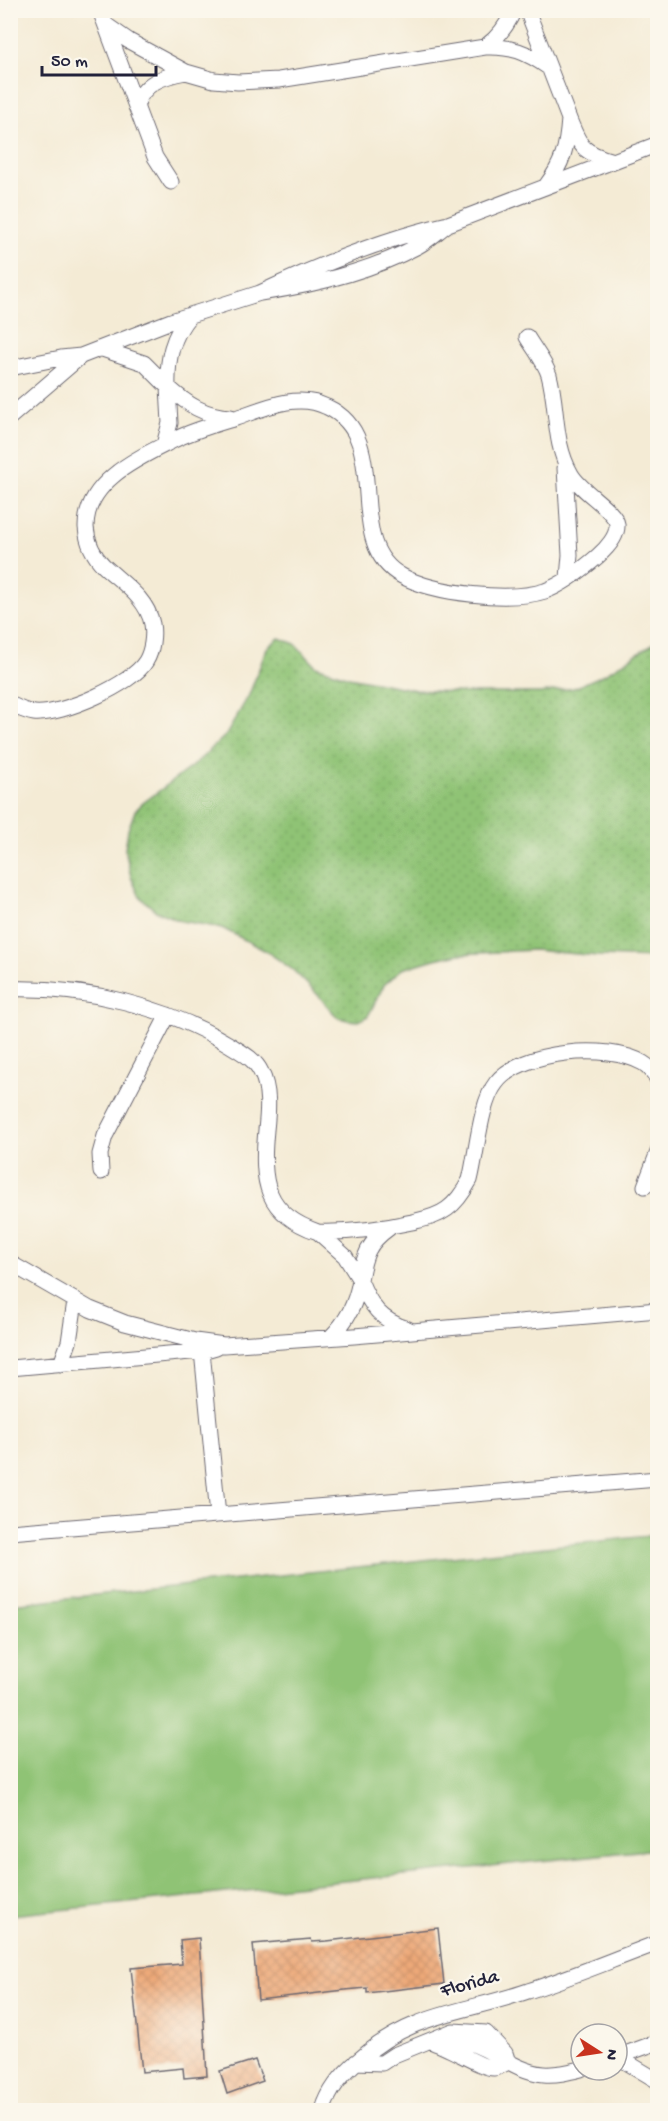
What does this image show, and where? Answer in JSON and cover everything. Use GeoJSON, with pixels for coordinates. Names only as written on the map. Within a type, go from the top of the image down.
{"type":"FeatureCollection","features":[{"type":"Feature","properties":{"kind":"street"},"geometry":{"type":"LineString","coordinates":[[485,48],[508,25],[514,10]]}},
{"type":"Feature","properties":{"kind":"street"},"geometry":{"type":"LineString","coordinates":[[527,10],[576,138],[593,156],[613,161]]}},
{"type":"Feature","properties":{"kind":"street"},"geometry":{"type":"LineString","coordinates":[[103,18],[129,41],[186,72],[214,80],[279,80],[504,47],[523,52],[548,67]]}},
{"type":"Feature","properties":{"kind":"street"},"geometry":{"type":"LineString","coordinates":[[103,18],[155,157],[171,182]]}},
{"type":"Feature","properties":{"kind":"street"},"geometry":{"type":"LineString","coordinates":[[136,107],[139,95],[164,76],[186,72]]}},
{"type":"Feature","properties":{"kind":"street"},"geometry":{"type":"LineString","coordinates":[[546,186],[555,174],[567,146],[568,119]]}},
{"type":"Feature","properties":{"kind":"street"},"geometry":{"type":"LineString","coordinates":[[10,368],[81,356],[102,349],[190,315],[260,293],[301,273],[361,249],[448,224],[657,144]]}},
{"type":"Feature","properties":{"kind":"street"},"geometry":{"type":"LineString","coordinates":[[638,151],[657,157]]}},
{"type":"Feature","properties":{"kind":"street"},"geometry":{"type":"LineString","coordinates":[[164,445],[170,423],[168,387],[170,352],[183,324],[190,315]]}},
{"type":"Feature","properties":{"kind":"street"},"geometry":{"type":"LineString","coordinates":[[526,337],[549,373],[558,435],[565,462],[570,555],[568,578]]}},
{"type":"Feature","properties":{"kind":"street"},"geometry":{"type":"LineString","coordinates":[[102,349],[144,363],[168,387],[202,412],[216,416],[237,417]]}},
{"type":"Feature","properties":{"kind":"street"},"geometry":{"type":"LineString","coordinates":[[10,417],[81,356]]}},
{"type":"Feature","properties":{"kind":"street"},"geometry":{"type":"LineString","coordinates":[[10,704],[31,713],[59,710],[75,705],[113,688],[148,659],[152,624],[148,612],[141,599],[101,564],[92,551],[88,539],[87,519],[92,501],[101,486],[120,471],[164,445],[196,430],[275,404],[308,401],[324,405],[346,419],[353,427],[360,445],[375,546],[386,564],[402,576],[425,586],[488,595],[528,594],[545,591],[583,569],[602,552],[616,533],[617,525],[610,511],[578,485],[565,462]]}},
{"type":"Feature","properties":{"kind":"street"},"geometry":{"type":"LineString","coordinates":[[10,989],[91,995],[168,1015],[220,1039],[252,1061],[260,1070],[268,1097],[264,1154],[266,1179],[275,1204],[292,1221],[318,1232],[345,1256],[360,1280],[367,1298],[384,1318],[394,1325],[414,1331]]}},
{"type":"Feature","properties":{"kind":"street"},"geometry":{"type":"LineString","coordinates":[[101,1172],[100,1154],[105,1136],[168,1015]]}},
{"type":"Feature","properties":{"kind":"street"},"geometry":{"type":"LineString","coordinates":[[318,1232],[341,1233],[389,1228],[439,1214],[448,1209],[464,1192],[472,1174],[488,1098],[495,1084],[514,1067],[526,1061],[582,1052],[630,1057],[644,1063],[652,1070],[657,1080]]}},
{"type":"Feature","properties":{"kind":"street"},"geometry":{"type":"LineString","coordinates":[[645,1186],[657,1152]]}},
{"type":"Feature","properties":{"kind":"street"},"geometry":{"type":"LineString","coordinates":[[330,1338],[346,1321],[353,1307],[367,1250],[375,1238],[389,1228]]}},
{"type":"Feature","properties":{"kind":"street"},"geometry":{"type":"LineString","coordinates":[[10,1263],[75,1301],[125,1323],[198,1346]]}},
{"type":"Feature","properties":{"kind":"street"},"geometry":{"type":"LineString","coordinates":[[61,1364],[69,1342],[75,1301]]}},
{"type":"Feature","properties":{"kind":"street"},"geometry":{"type":"LineString","coordinates":[[10,1368],[61,1364],[198,1346],[330,1338],[657,1310]]}},
{"type":"Feature","properties":{"kind":"street"},"geometry":{"type":"LineString","coordinates":[[198,1346],[218,1515]]}},
{"type":"Feature","properties":{"kind":"street"},"geometry":{"type":"LineString","coordinates":[[10,1532],[657,1479]]}},
{"type":"Feature","properties":{"kind":"street","name":"Florida"},"geometry":{"type":"LineString","coordinates":[[324,2109],[336,2084],[356,2062],[381,2041],[422,2021],[527,1992],[657,1944]]}},
{"type":"Feature","properties":{"kind":"street"},"geometry":{"type":"LineString","coordinates":[[356,2062],[382,2063],[394,2055],[430,2041],[456,2040],[479,2046],[508,2062],[543,2074],[569,2072]]}},
{"type":"Feature","properties":{"kind":"street"},"geometry":{"type":"LineString","coordinates":[[629,2053],[657,2042]]}},
{"type":"Feature","properties":{"kind":"street"},"geometry":{"type":"LineString","coordinates":[[629,2064],[657,2081]]}},
{"type":"Feature","properties":{"kind":"green space"},"geometry":{"type":"Polygon","coordinates":[[[279,638],[295,644],[316,666],[349,677],[416,690],[472,693],[540,693],[574,688],[605,674],[657,641],[657,958],[598,956],[534,950],[460,954],[435,959],[402,969],[384,985],[368,1016],[359,1021],[347,1020],[337,1017],[293,970],[266,951],[222,928],[181,921],[156,911],[140,897],[131,877],[125,849],[128,830],[135,811],[195,764],[226,735],[249,695],[267,648],[279,638]]]}},
{"type":"Feature","properties":{"kind":"green space"},"geometry":{"type":"Polygon","coordinates":[[[657,1535],[657,1849],[11,1915],[11,1604],[657,1535]]]}},
{"type":"Feature","properties":{"kind":"building"},"geometry":{"type":"Polygon","coordinates":[[[438,1928],[444,1984],[367,1993],[367,1988],[258,2000],[253,1944],[311,1939],[312,1942],[327,1941],[438,1928]]]}},
{"type":"Feature","properties":{"kind":"building"},"geometry":{"type":"Polygon","coordinates":[[[199,1938],[207,2076],[184,2078],[183,2068],[142,2072],[131,1968],[182,1964],[180,1940],[199,1938]]]}},
{"type":"Feature","properties":{"kind":"building"},"geometry":{"type":"Polygon","coordinates":[[[255,2060],[263,2081],[227,2094],[220,2071],[255,2060]]]}}]}
